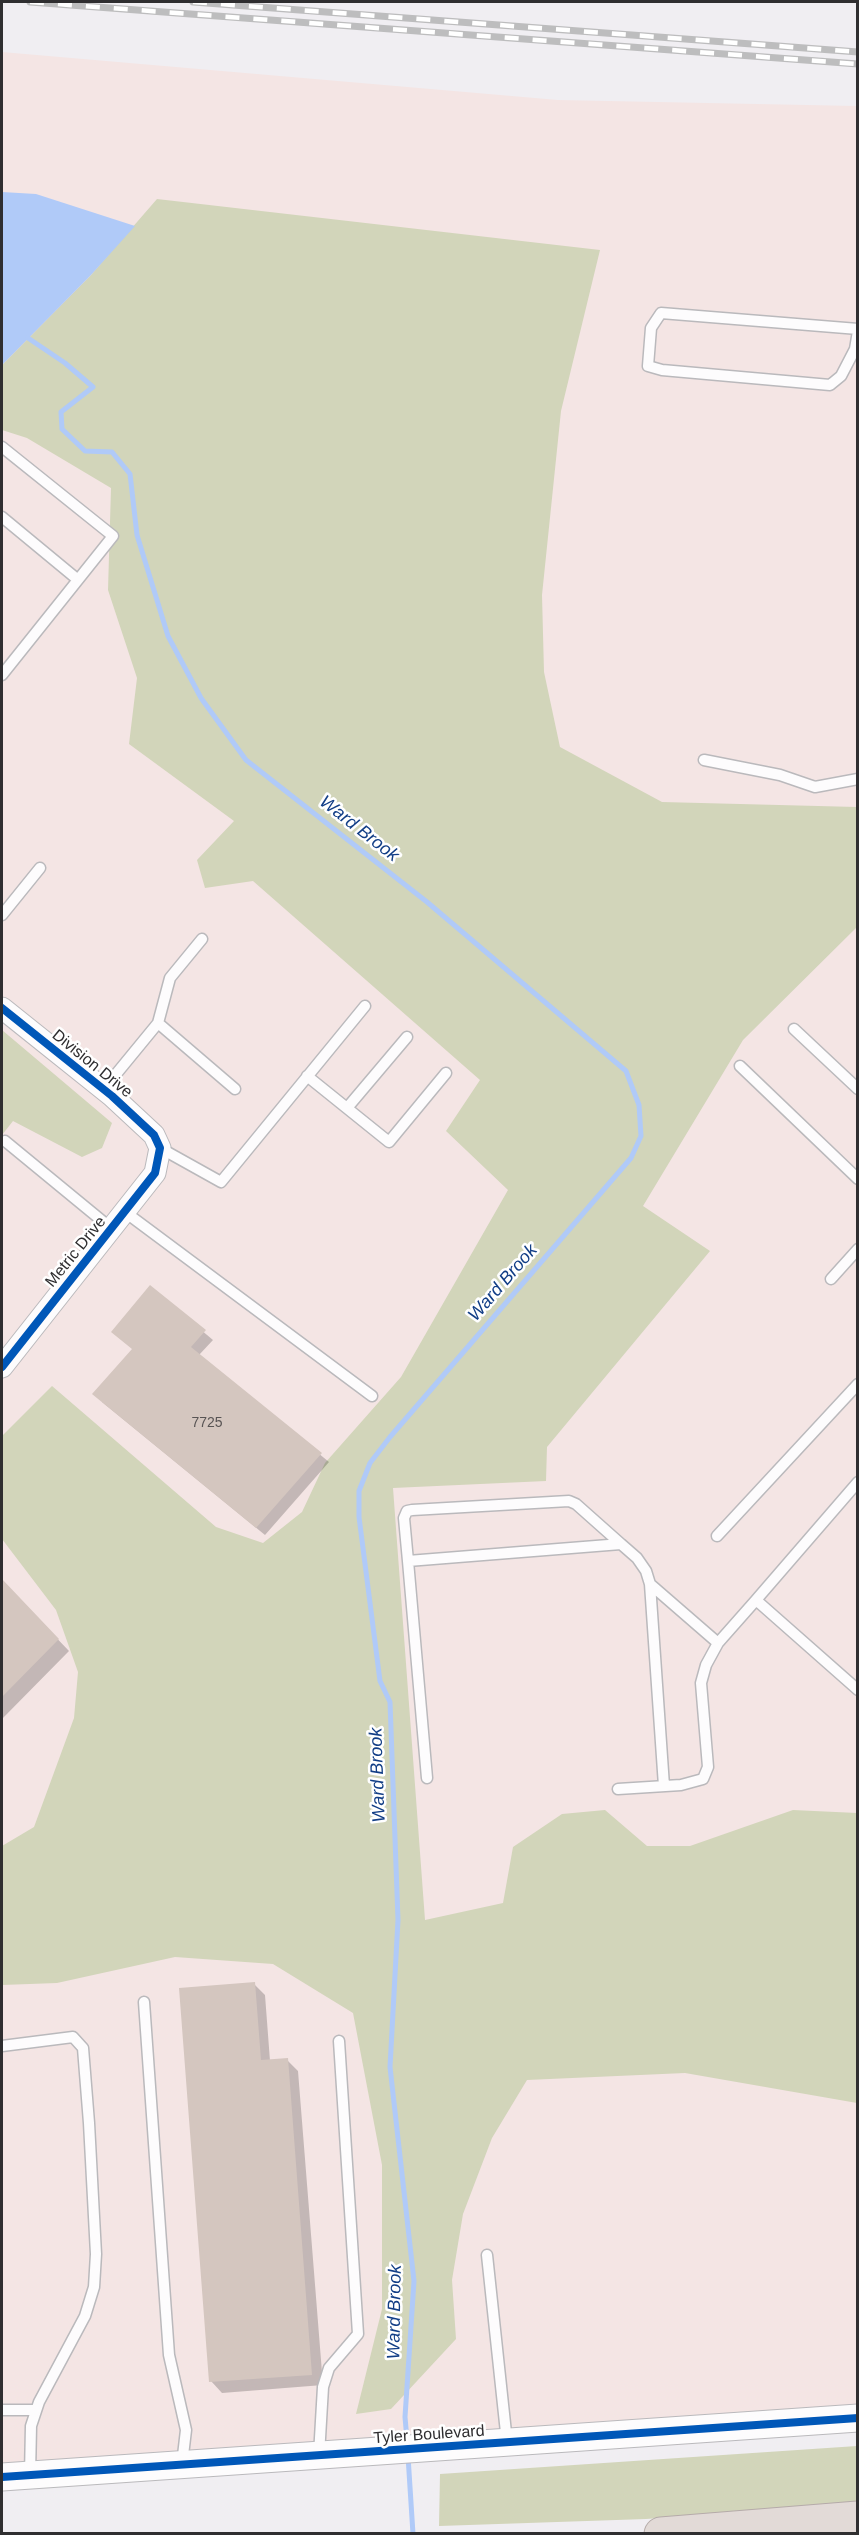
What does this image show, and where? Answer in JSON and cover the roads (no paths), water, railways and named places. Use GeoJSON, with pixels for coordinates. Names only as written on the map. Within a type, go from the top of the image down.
{"type":"FeatureCollection","features":[{"type":"Feature","properties":{"kind":"highway"},"geometry":{"type":"LineString","coordinates":[[660,2534],[858,2518]]}},
{"type":"Feature","properties":{"kind":"street","name":"Division Drive"},"geometry":{"type":"LineString","coordinates":[[2,1008],[103,1090],[154,1136],[160,1148]]}},
{"type":"Feature","properties":{"kind":"street","name":"Metric Drive"},"geometry":{"type":"LineString","coordinates":[[2,1367],[155,1173],[160,1148]]}},
{"type":"Feature","properties":{"kind":"street","name":"Tyler Boulevard"},"geometry":{"type":"LineString","coordinates":[[2,2477],[858,2418]]}},
{"type":"Feature","properties":{"kind":"lane"},"geometry":{"type":"LineString","coordinates":[[661,313],[858,330],[855,349],[841,376],[830,385],[662,370],[648,366],[651,328],[661,313]]}},
{"type":"Feature","properties":{"kind":"lane"},"geometry":{"type":"LineString","coordinates":[[2,447],[113,536],[2,675]]}},
{"type":"Feature","properties":{"kind":"lane"},"geometry":{"type":"LineString","coordinates":[[2,517],[77,579]]}},
{"type":"Feature","properties":{"kind":"lane"},"geometry":{"type":"LineString","coordinates":[[704,760],[780,775],[815,787],[858,779]]}},
{"type":"Feature","properties":{"kind":"lane"},"geometry":{"type":"LineString","coordinates":[[2,915],[40,868]]}},
{"type":"Feature","properties":{"kind":"lane"},"geometry":{"type":"LineString","coordinates":[[103,1090],[158,1023],[170,978],[202,939]]}},
{"type":"Feature","properties":{"kind":"lane"},"geometry":{"type":"LineString","coordinates":[[160,1148],[221,1182],[365,1006]]}},
{"type":"Feature","properties":{"kind":"lane"},"geometry":{"type":"LineString","coordinates":[[158,1023],[235,1089]]}},
{"type":"Feature","properties":{"kind":"lane"},"geometry":{"type":"LineString","coordinates":[[794,1029],[858,1089]]}},
{"type":"Feature","properties":{"kind":"lane"},"geometry":{"type":"LineString","coordinates":[[347,1108],[407,1037]]}},
{"type":"Feature","properties":{"kind":"lane"},"geometry":{"type":"LineString","coordinates":[[740,1066],[858,1179]]}},
{"type":"Feature","properties":{"kind":"lane"},"geometry":{"type":"LineString","coordinates":[[308,1076],[389,1142],[446,1073]]}},
{"type":"Feature","properties":{"kind":"lane"},"geometry":{"type":"LineString","coordinates":[[5,1141],[112,1229]]}},
{"type":"Feature","properties":{"kind":"lane"},"geometry":{"type":"LineString","coordinates":[[125,1212],[372,1396]]}},
{"type":"Feature","properties":{"kind":"lane"},"geometry":{"type":"LineString","coordinates":[[831,1279],[858,1249]]}},
{"type":"Feature","properties":{"kind":"lane"},"geometry":{"type":"LineString","coordinates":[[717,1536],[858,1384]]}},
{"type":"Feature","properties":{"kind":"lane"},"geometry":{"type":"LineString","coordinates":[[618,1789],[664,1786],[703,1779],[708,1767],[701,1683],[705,1665],[718,1643],[858,1482]]}},
{"type":"Feature","properties":{"kind":"lane"},"geometry":{"type":"LineString","coordinates":[[428,1778],[404,1518],[407,1512],[569,1501],[576,1504],[637,1558],[646,1571],[650,1584],[664,1786]]}},
{"type":"Feature","properties":{"kind":"lane"},"geometry":{"type":"LineString","coordinates":[[408,1561],[621,1544]]}},
{"type":"Feature","properties":{"kind":"lane"},"geometry":{"type":"LineString","coordinates":[[650,1584],[718,1643]]}},
{"type":"Feature","properties":{"kind":"lane"},"geometry":{"type":"LineString","coordinates":[[756,1600],[858,1690]]}},
{"type":"Feature","properties":{"kind":"lane"},"geometry":{"type":"LineString","coordinates":[[144,2002],[169,2355],[186,2430],[182,2465]]}},
{"type":"Feature","properties":{"kind":"lane"},"geometry":{"type":"LineString","coordinates":[[2,2046],[73,2037],[83,2049],[96,2254],[94,2286],[85,2316],[36,2410],[31,2426],[30,2475]]}},
{"type":"Feature","properties":{"kind":"lane"},"geometry":{"type":"LineString","coordinates":[[319,2455],[323,2387],[329,2368],[358,2334],[339,2041]]}},
{"type":"Feature","properties":{"kind":"lane"},"geometry":{"type":"LineString","coordinates":[[487,2255],[507,2442]]}},
{"type":"Feature","properties":{"kind":"lane"},"geometry":{"type":"LineString","coordinates":[[2,2410],[36,2410]]}},
{"type":"Feature","properties":{"kind":"water"},"geometry":{"type":"Polygon","coordinates":[[[2,192],[36,194],[135,226],[91,275],[2,365],[2,192]]]}},
{"type":"Feature","properties":{"kind":"waterway","name":"Ward Brook"},"geometry":{"type":"LineString","coordinates":[[28,338],[65,363],[93,387],[61,412],[62,429],[85,451],[112,452],[130,474],[137,535],[168,636],[201,698],[246,760],[427,902],[626,1071],[639,1105],[641,1136],[631,1158],[390,1437],[370,1463],[359,1491],[359,1517],[380,1681],[390,1702],[398,1920],[390,2067],[414,2281],[405,2417],[407,2440]]}},
{"type":"Feature","properties":{"kind":"waterway","name":"Ward Brook"},"geometry":{"type":"LineString","coordinates":[[408,2456],[413,2534]]}},
{"type":"Feature","properties":{"kind":"railway"},"geometry":{"type":"LineString","coordinates":[[30,2],[858,64]]}},
{"type":"Feature","properties":{"kind":"railway"},"geometry":{"type":"LineString","coordinates":[[193,2],[858,52]]}}]}
